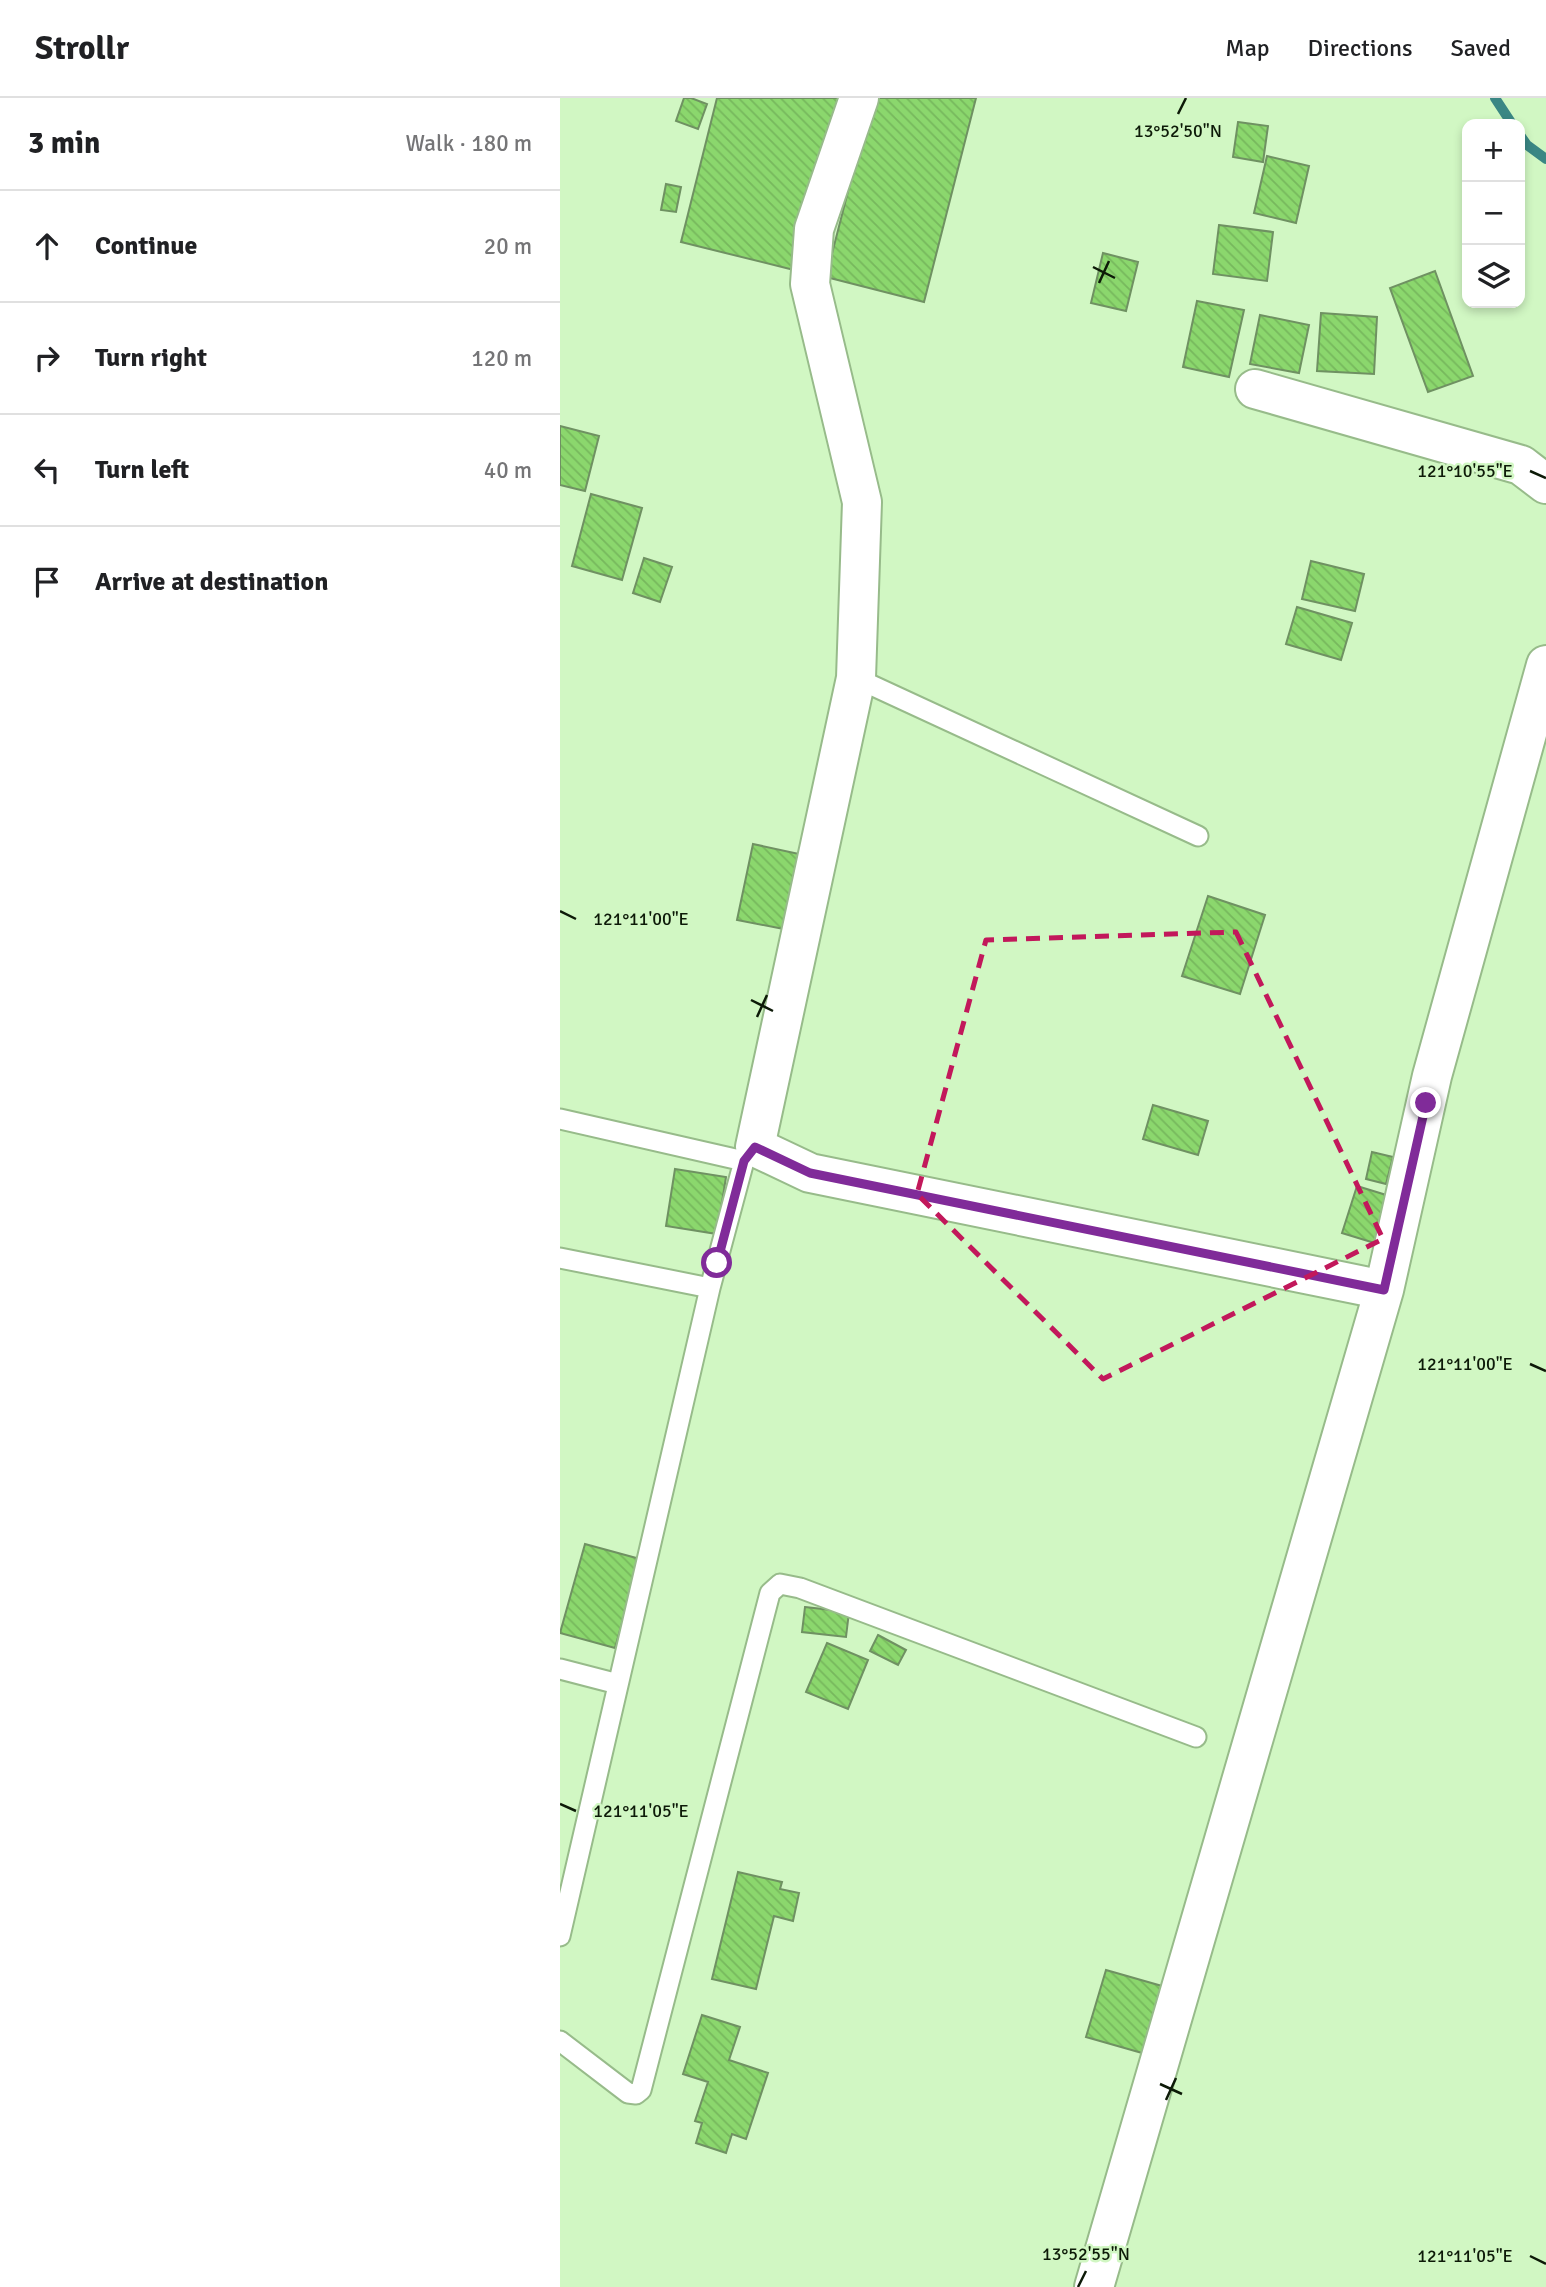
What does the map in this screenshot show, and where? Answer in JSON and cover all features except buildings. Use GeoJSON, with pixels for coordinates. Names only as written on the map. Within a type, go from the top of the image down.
{"type":"FeatureCollection","features":[{"type":"Feature","properties":{"kind":"street"},"geometry":{"type":"LineString","coordinates":[[859,98],[814,229],[810,284],[862,502],[856,678],[749,1154],[810,1173],[1384,1290]]}},
{"type":"Feature","properties":{"kind":"street"},"geometry":{"type":"LineString","coordinates":[[1255,389],[1521,465],[1546,484]]}},
{"type":"Feature","properties":{"kind":"street"},"geometry":{"type":"LineString","coordinates":[[1094,2287],[1384,1290],[1432,1076],[1546,665]]}},
{"type":"Feature","properties":{"kind":"lane"},"geometry":{"type":"LineString","coordinates":[[856,678],[1198,836]]}},
{"type":"Feature","properties":{"kind":"lane"},"geometry":{"type":"LineString","coordinates":[[560,1119],[749,1154],[710,1288],[560,1936]]}},
{"type":"Feature","properties":{"kind":"lane"},"geometry":{"type":"LineString","coordinates":[[560,1258],[710,1288]]}},
{"type":"Feature","properties":{"kind":"lane"},"geometry":{"type":"LineString","coordinates":[[560,2041],[628,2093],[636,2094],[641,2090],[770,1593],[780,1584],[800,1588],[1196,1737]]}},
{"type":"Feature","properties":{"kind":"lane"},"geometry":{"type":"LineString","coordinates":[[560,1669],[618,1684]]}},
{"type":"Feature","properties":{"kind":"highlighted area"},"geometry":{"type":"Polygon","coordinates":[[[1236,932],[1383,1239],[1103,1379],[917,1194],[986,940],[1236,932]]]}},
{"type":"Feature","properties":{"kind":"waterway"},"geometry":{"type":"LineString","coordinates":[[1495,98],[1509,119]]}},
{"type":"Feature","properties":{"kind":"waterway"},"geometry":{"type":"LineString","coordinates":[[1525,142],[1546,159]]}},
{"type":"Feature","properties":{"kind":"route"},"geometry":{"type":"LineString","coordinates":[[717,1263],[744,1161],[755,1147],[810,1173],[1384,1290],[1426,1103]]}}]}
